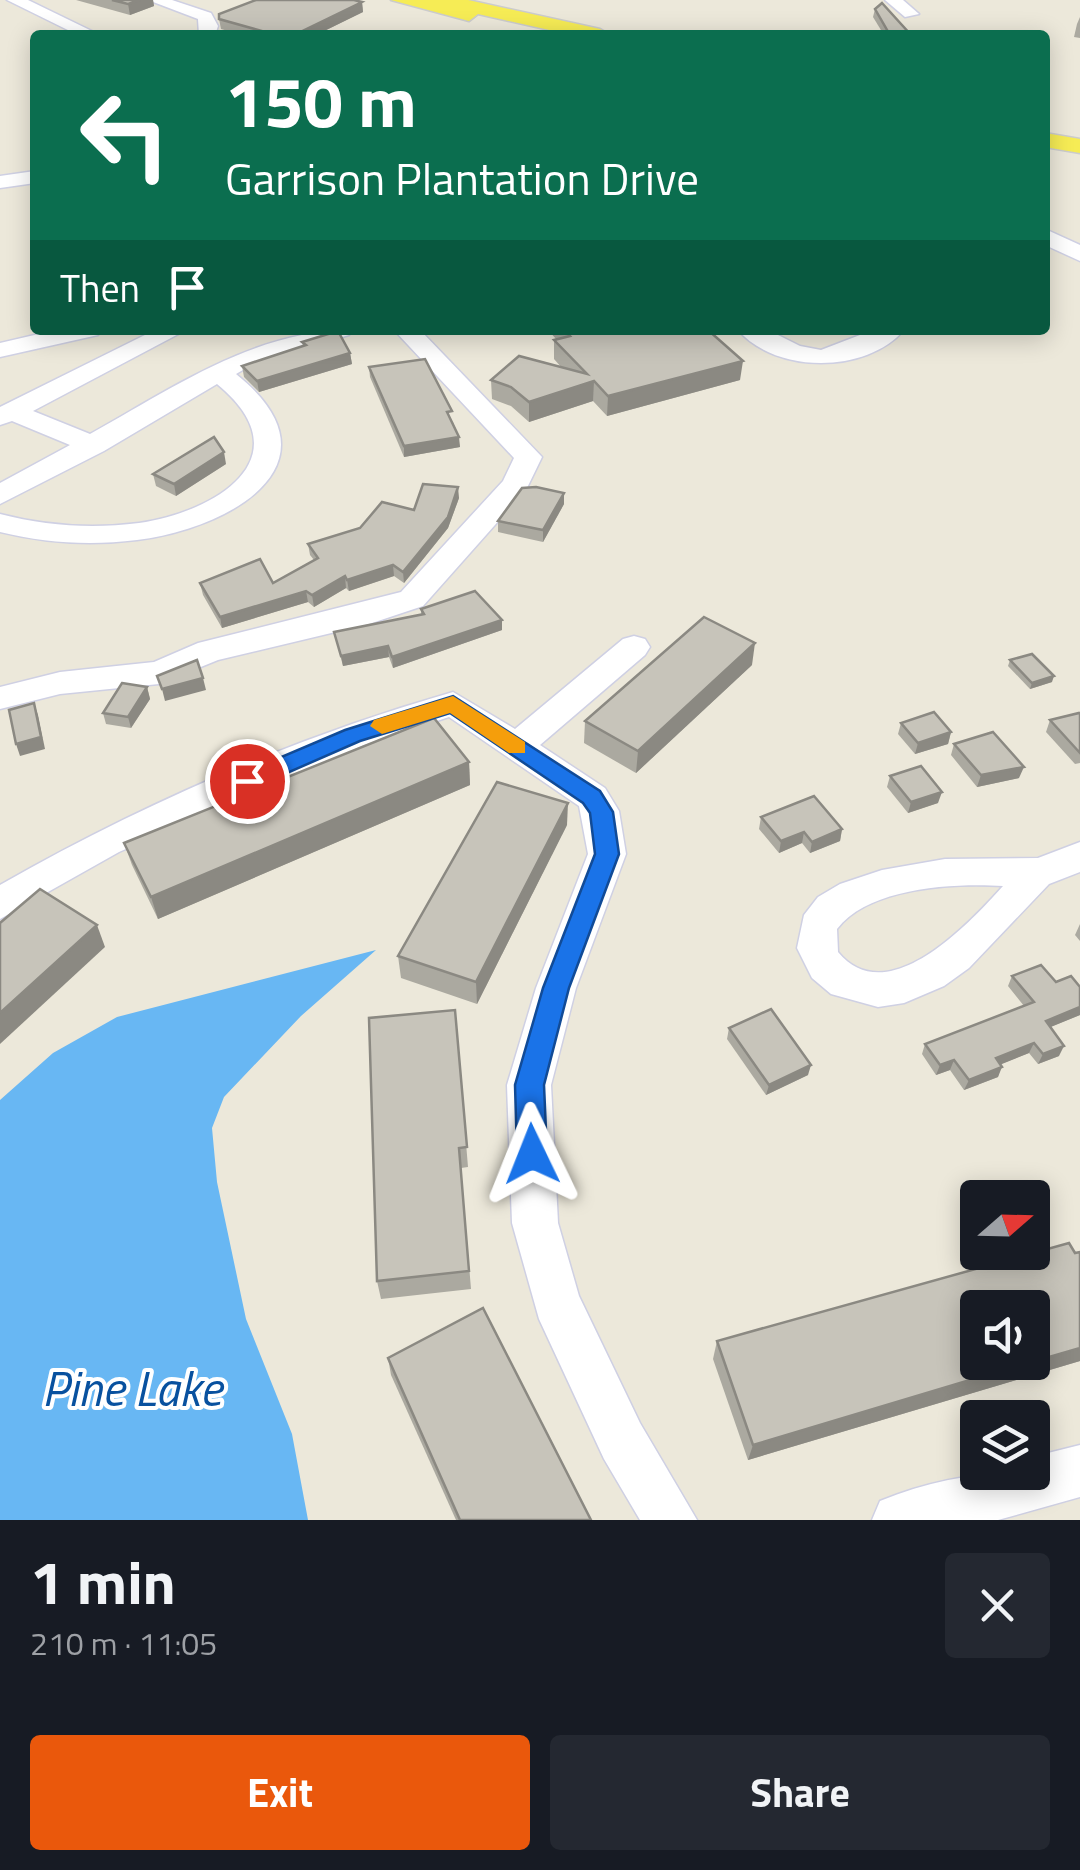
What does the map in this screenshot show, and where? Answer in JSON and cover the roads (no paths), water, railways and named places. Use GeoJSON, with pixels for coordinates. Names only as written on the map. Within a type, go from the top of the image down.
{"type":"FeatureCollection","features":[{"type":"Feature","properties":{"kind":"main road"},"geometry":{"type":"LineString","coordinates":[[441,0],[580,30]]}},
{"type":"Feature","properties":{"kind":"main road"},"geometry":{"type":"LineString","coordinates":[[416,1],[535,30]]}},
{"type":"Feature","properties":{"kind":"main road"},"geometry":{"type":"LineString","coordinates":[[1050,132],[1080,137]]}},
{"type":"Feature","properties":{"kind":"main road"},"geometry":{"type":"LineString","coordinates":[[1050,141],[1080,146]]}},
{"type":"Feature","properties":{"kind":"street"},"geometry":{"type":"LineString","coordinates":[[156,0],[204,16],[209,30]]}},
{"type":"Feature","properties":{"kind":"street"},"geometry":{"type":"LineString","coordinates":[[893,0],[911,14]]}},
{"type":"Feature","properties":{"kind":"street"},"geometry":{"type":"LineString","coordinates":[[0,11],[76,1]]}},
{"type":"Feature","properties":{"kind":"street"},"geometry":{"type":"LineString","coordinates":[[27,5],[81,30]]}},
{"type":"Feature","properties":{"kind":"street"},"geometry":{"type":"LineString","coordinates":[[0,182],[30,178]]}},
{"type":"Feature","properties":{"kind":"street"},"geometry":{"type":"LineString","coordinates":[[1050,239],[1080,254]]}},
{"type":"Feature","properties":{"kind":"street"},"geometry":{"type":"LineString","coordinates":[[0,350],[67,335]]}},
{"type":"Feature","properties":{"kind":"street"},"geometry":{"type":"LineString","coordinates":[[6,414],[164,335]]}},
{"type":"Feature","properties":{"kind":"street"},"geometry":{"type":"LineString","coordinates":[[0,495],[219,373],[282,344],[319,335]]}},
{"type":"Feature","properties":{"kind":"street"},"geometry":{"type":"LineString","coordinates":[[0,698],[60,683],[159,674],[209,650],[369,614],[412,599],[516,484],[528,457],[411,335]]}},
{"type":"Feature","properties":{"kind":"street"},"geometry":{"type":"LineString","coordinates":[[760,335],[805,358],[819,360],[880,335]]}},
{"type":"Feature","properties":{"kind":"street"},"geometry":{"type":"LineString","coordinates":[[0,523],[52,534],[111,534],[180,523],[230,501],[257,478],[265,462],[268,434],[257,407],[219,373]]}},
{"type":"Feature","properties":{"kind":"street"},"geometry":{"type":"LineString","coordinates":[[44,395],[103,440]]}},
{"type":"Feature","properties":{"kind":"street"},"geometry":{"type":"LineString","coordinates":[[6,414],[103,440]]}},
{"type":"Feature","properties":{"kind":"street"},"geometry":{"type":"LineString","coordinates":[[516,747],[634,647]]}},
{"type":"Feature","properties":{"kind":"street"},"geometry":{"type":"LineString","coordinates":[[0,904],[106,842],[352,736],[453,704],[592,797],[601,812],[607,854],[556,988],[530,1085],[535,1223],[556,1302],[622,1442],[670,1520]]}},
{"type":"Feature","properties":{"kind":"street"},"geometry":{"type":"LineString","coordinates":[[1036,874],[1003,914],[926,977],[877,991],[834,976],[821,959],[816,927],[825,912],[859,892],[934,876],[1036,874],[1080,856]]}},
{"type":"Feature","properties":{"kind":"street"},"geometry":{"type":"LineString","coordinates":[[899,1520],[1080,1471]]}},
{"type":"Feature","properties":{"kind":"water","name":"Pine Lake"},"geometry":{"type":"Polygon","coordinates":[[[376,950],[301,1016],[224,1097],[212,1128],[217,1182],[246,1319],[292,1434],[308,1520],[0,1520],[0,1100],[53,1053],[117,1017],[376,950]]]}}]}
